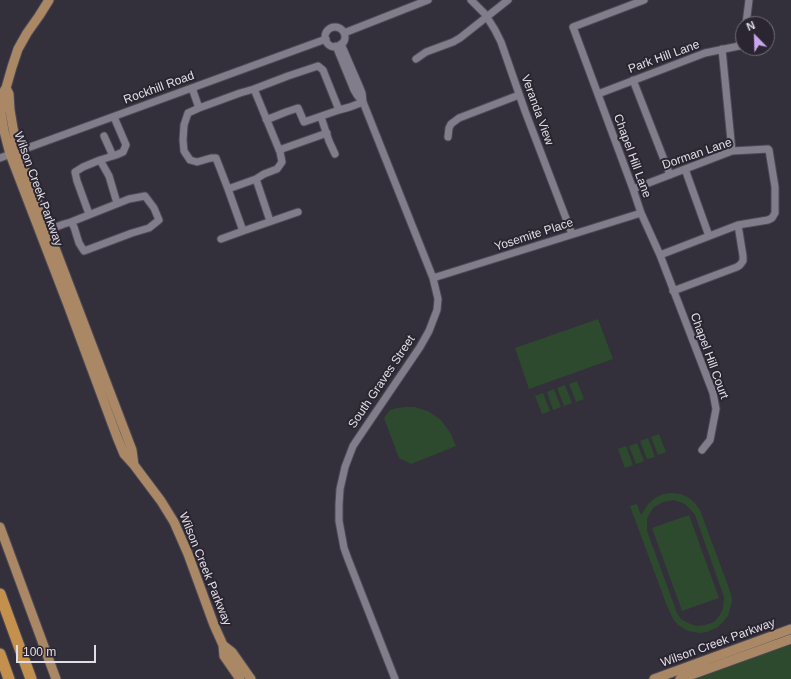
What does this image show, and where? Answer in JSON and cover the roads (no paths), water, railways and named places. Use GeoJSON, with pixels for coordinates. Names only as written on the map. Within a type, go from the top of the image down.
{"type":"FeatureCollection","features":[{"type":"Feature","properties":{"kind":"highway"},"geometry":{"type":"LineString","coordinates":[[0,594],[31,679]]}},
{"type":"Feature","properties":{"kind":"highway"},"geometry":{"type":"LineString","coordinates":[[0,654],[10,679]]}},
{"type":"Feature","properties":{"kind":"main road","name":"Wilson Creek Parkway"},"geometry":{"type":"LineString","coordinates":[[49,0],[18,49],[6,88],[9,94],[14,153],[58,280],[124,454],[161,501],[174,522],[214,625],[224,645],[232,652],[251,679]]}},
{"type":"Feature","properties":{"kind":"main road","name":"Wilson Creek Parkway"},"geometry":{"type":"LineString","coordinates":[[14,153],[48,230],[132,450],[134,465]]}},
{"type":"Feature","properties":{"kind":"main road"},"geometry":{"type":"LineString","coordinates":[[0,527],[56,679]]}},
{"type":"Feature","properties":{"kind":"main road","name":"Wilson Creek Parkway"},"geometry":{"type":"LineString","coordinates":[[654,679],[791,629]]}},
{"type":"Feature","properties":{"kind":"main road","name":"Wilson Creek Parkway"},"geometry":{"type":"LineString","coordinates":[[680,679],[791,639]]}},
{"type":"Feature","properties":{"kind":"main road","name":"Wilson Creek Parkway"},"geometry":{"type":"LineString","coordinates":[[224,645],[224,656],[240,679]]}},
{"type":"Feature","properties":{"kind":"street"},"geometry":{"type":"LineString","coordinates":[[344,33],[428,0]]}},
{"type":"Feature","properties":{"kind":"street","name":"Veranda View"},"geometry":{"type":"LineString","coordinates":[[471,0],[487,17],[501,42],[572,234]]}},
{"type":"Feature","properties":{"kind":"street"},"geometry":{"type":"LineString","coordinates":[[416,59],[426,52],[460,38],[508,0]]}},
{"type":"Feature","properties":{"kind":"street"},"geometry":{"type":"LineString","coordinates":[[625,3],[644,0]]}},
{"type":"Feature","properties":{"kind":"street"},"geometry":{"type":"LineString","coordinates":[[747,16],[749,0]]}},
{"type":"Feature","properties":{"kind":"street","name":"Chapel Hill Lane"},"geometry":{"type":"LineString","coordinates":[[625,3],[574,28],[641,213],[660,255],[673,291]]}},
{"type":"Feature","properties":{"kind":"street"},"geometry":{"type":"LineString","coordinates":[[331,28],[340,28],[344,33],[344,39],[339,45],[328,44],[325,35],[331,28]]}},
{"type":"Feature","properties":{"kind":"street","name":"Rockhill Road"},"geometry":{"type":"LineString","coordinates":[[0,158],[326,39]]}},
{"type":"Feature","properties":{"kind":"street","name":"South Graves Street"},"geometry":{"type":"LineString","coordinates":[[339,45],[354,90],[362,102],[433,278],[438,299],[437,310],[429,331],[420,347],[353,446],[343,474],[339,495],[339,521],[344,548],[395,679]]}},
{"type":"Feature","properties":{"kind":"street","name":"Park Hill Lane"},"geometry":{"type":"LineString","coordinates":[[598,94],[705,53],[735,46]]}},
{"type":"Feature","properties":{"kind":"street"},"geometry":{"type":"LineString","coordinates":[[722,49],[732,151]]}},
{"type":"Feature","properties":{"kind":"street"},"geometry":{"type":"LineString","coordinates":[[243,231],[216,158],[197,162],[190,160],[184,151],[184,125],[188,113],[318,66],[323,70],[339,110]]}},
{"type":"Feature","properties":{"kind":"street"},"geometry":{"type":"LineString","coordinates":[[633,80],[670,175]]}},
{"type":"Feature","properties":{"kind":"street"},"geometry":{"type":"LineString","coordinates":[[192,88],[199,108]]}},
{"type":"Feature","properties":{"kind":"street"},"geometry":{"type":"LineString","coordinates":[[228,189],[256,179],[277,169],[282,162],[279,150],[254,89]]}},
{"type":"Feature","properties":{"kind":"street"},"geometry":{"type":"LineString","coordinates":[[448,137],[449,128],[459,118],[519,94]]}},
{"type":"Feature","properties":{"kind":"street"},"geometry":{"type":"LineString","coordinates":[[266,119],[298,108],[304,122],[362,102]]}},
{"type":"Feature","properties":{"kind":"street"},"geometry":{"type":"LineString","coordinates":[[88,214],[75,172],[83,167],[123,152],[126,145],[114,116]]}},
{"type":"Feature","properties":{"kind":"street"},"geometry":{"type":"LineString","coordinates":[[321,117],[335,154]]}},
{"type":"Feature","properties":{"kind":"street"},"geometry":{"type":"LineString","coordinates":[[279,150],[327,133]]}},
{"type":"Feature","properties":{"kind":"street"},"geometry":{"type":"LineString","coordinates":[[104,136],[113,156]]}},
{"type":"Feature","properties":{"kind":"street","name":"Dorman Lane"},"geometry":{"type":"LineString","coordinates":[[633,189],[732,151],[768,149],[775,187],[775,213],[772,218],[768,220],[738,225]]}},
{"type":"Feature","properties":{"kind":"street"},"geometry":{"type":"LineString","coordinates":[[100,160],[109,176],[117,203]]}},
{"type":"Feature","properties":{"kind":"street"},"geometry":{"type":"LineString","coordinates":[[685,169],[709,236]]}},
{"type":"Feature","properties":{"kind":"street"},"geometry":{"type":"LineString","coordinates":[[256,179],[270,221]]}},
{"type":"Feature","properties":{"kind":"street"},"geometry":{"type":"LineString","coordinates":[[48,230],[129,198],[144,196],[154,208],[158,220],[149,228],[84,251],[79,243],[74,227],[70,222]]}},
{"type":"Feature","properties":{"kind":"street"},"geometry":{"type":"LineString","coordinates":[[220,240],[298,212]]}},
{"type":"Feature","properties":{"kind":"street","name":"Yosemite Place"},"geometry":{"type":"LineString","coordinates":[[433,278],[641,213]]}},
{"type":"Feature","properties":{"kind":"street"},"geometry":{"type":"LineString","coordinates":[[660,255],[738,225],[743,256],[743,261],[740,265],[673,291]]}},
{"type":"Feature","properties":{"kind":"street","name":"Chapel Hill Court"},"geometry":{"type":"LineString","coordinates":[[673,291],[712,393],[716,409],[710,440],[702,450]]}}]}
